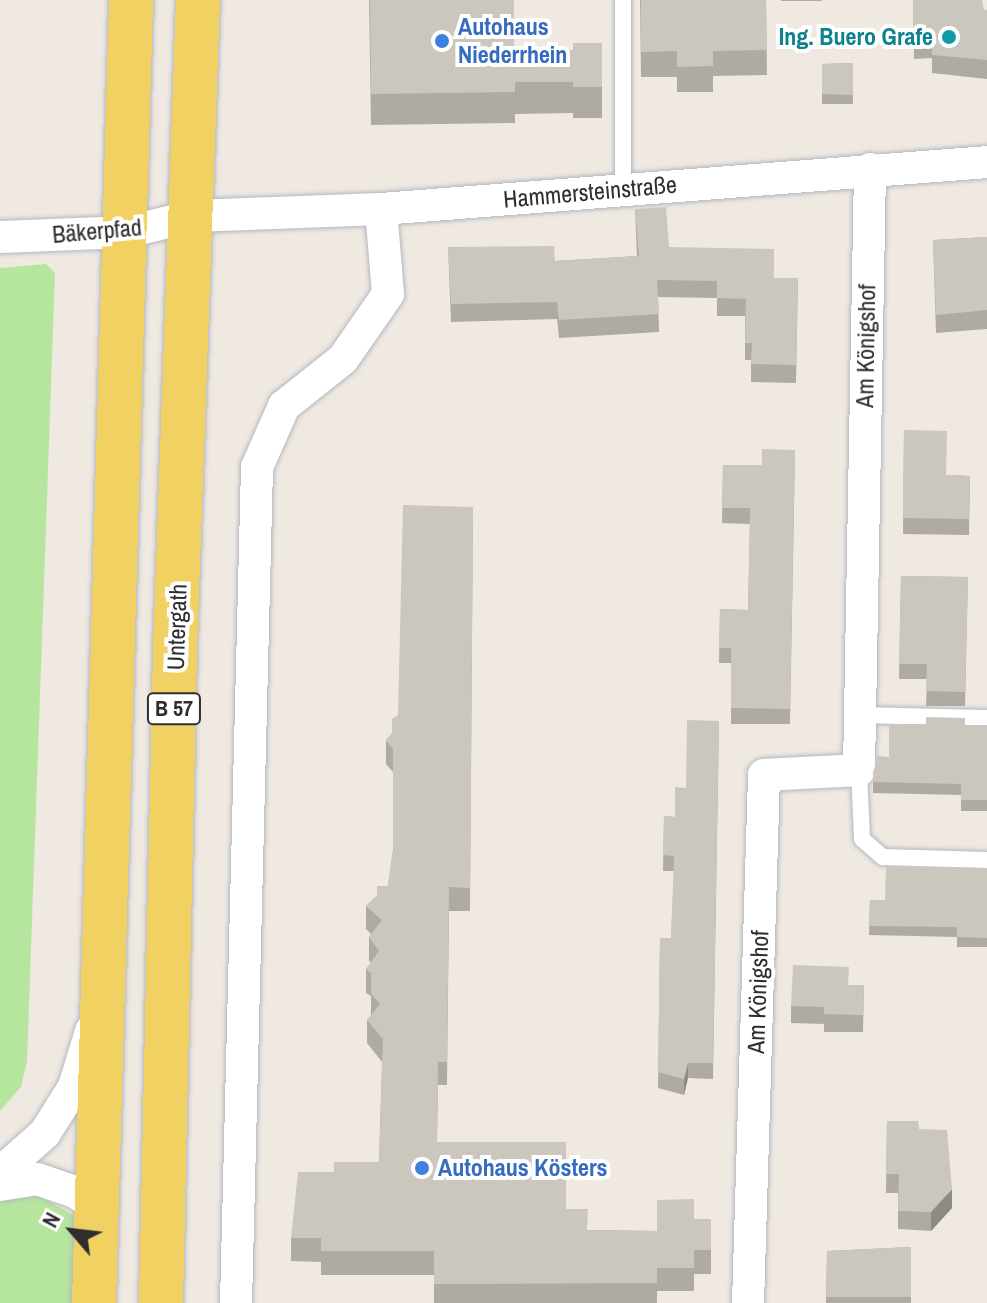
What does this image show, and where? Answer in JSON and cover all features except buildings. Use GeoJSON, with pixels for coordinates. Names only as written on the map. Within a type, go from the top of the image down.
{"type":"FeatureCollection","features":[{"type":"Feature","properties":{"kind":"main road"},"geometry":{"type":"LineString","coordinates":[[94,1303],[109,663],[127,232],[131,0]]}},
{"type":"Feature","properties":{"kind":"main road","name":"Untergath"},"geometry":{"type":"LineString","coordinates":[[161,1303],[175,649],[193,216],[198,0]]}},
{"type":"Feature","properties":{"kind":"main road"},"geometry":{"type":"LineString","coordinates":[[97,1207],[123,1233],[146,1276],[151,1303]]}},
{"type":"Feature","properties":{"kind":"street","name":"Hammersteinstraße"},"geometry":{"type":"LineString","coordinates":[[193,216],[381,209],[987,162]]}},
{"type":"Feature","properties":{"kind":"street","name":"Am Königshof"},"geometry":{"type":"LineString","coordinates":[[748,1303],[764,775],[859,770],[857,715],[870,169]]}},
{"type":"Feature","properties":{"kind":"street"},"geometry":{"type":"LineString","coordinates":[[236,1303],[257,467],[284,406],[343,359],[388,294],[381,209]]}},
{"type":"Feature","properties":{"kind":"street","name":"Bäkerpfad"},"geometry":{"type":"LineString","coordinates":[[0,237],[127,232],[193,216]]}},
{"type":"Feature","properties":{"kind":"street"},"geometry":{"type":"LineString","coordinates":[[0,1173],[45,1133],[74,1087],[102,997]]}},
{"type":"Feature","properties":{"kind":"street"},"geometry":{"type":"LineString","coordinates":[[0,1185],[37,1179],[75,1192],[97,1207]]}},
{"type":"Feature","properties":{"kind":"lane"},"geometry":{"type":"LineString","coordinates":[[623,0],[623,189]]}},
{"type":"Feature","properties":{"kind":"lane"},"geometry":{"type":"LineString","coordinates":[[857,715],[987,718]]}},
{"type":"Feature","properties":{"kind":"lane","name":"Am Königshof"},"geometry":{"type":"LineString","coordinates":[[859,770],[862,839],[883,857],[987,860]]}},
{"type":"Feature","properties":{"kind":"green space"},"geometry":{"type":"Polygon","coordinates":[[[46,264],[55,273],[27,1061],[21,1087],[0,1111],[0,268],[46,264]]]}},
{"type":"Feature","properties":{"kind":"green space"},"geometry":{"type":"Polygon","coordinates":[[[0,1174],[79,1218],[75,1303],[0,1303],[0,1174]]]}},
{"type":"Feature","properties":{"kind":"place","name":"Ing. Buero Grafe"},"geometry":{"type":"Point","coordinates":[949,37]}},
{"type":"Feature","properties":{"kind":"place","name":"Autohaus Niederrhein"},"geometry":{"type":"Point","coordinates":[442,41]}},
{"type":"Feature","properties":{"kind":"place","name":"Autohaus Kösters"},"geometry":{"type":"Point","coordinates":[422,1168]}}]}
